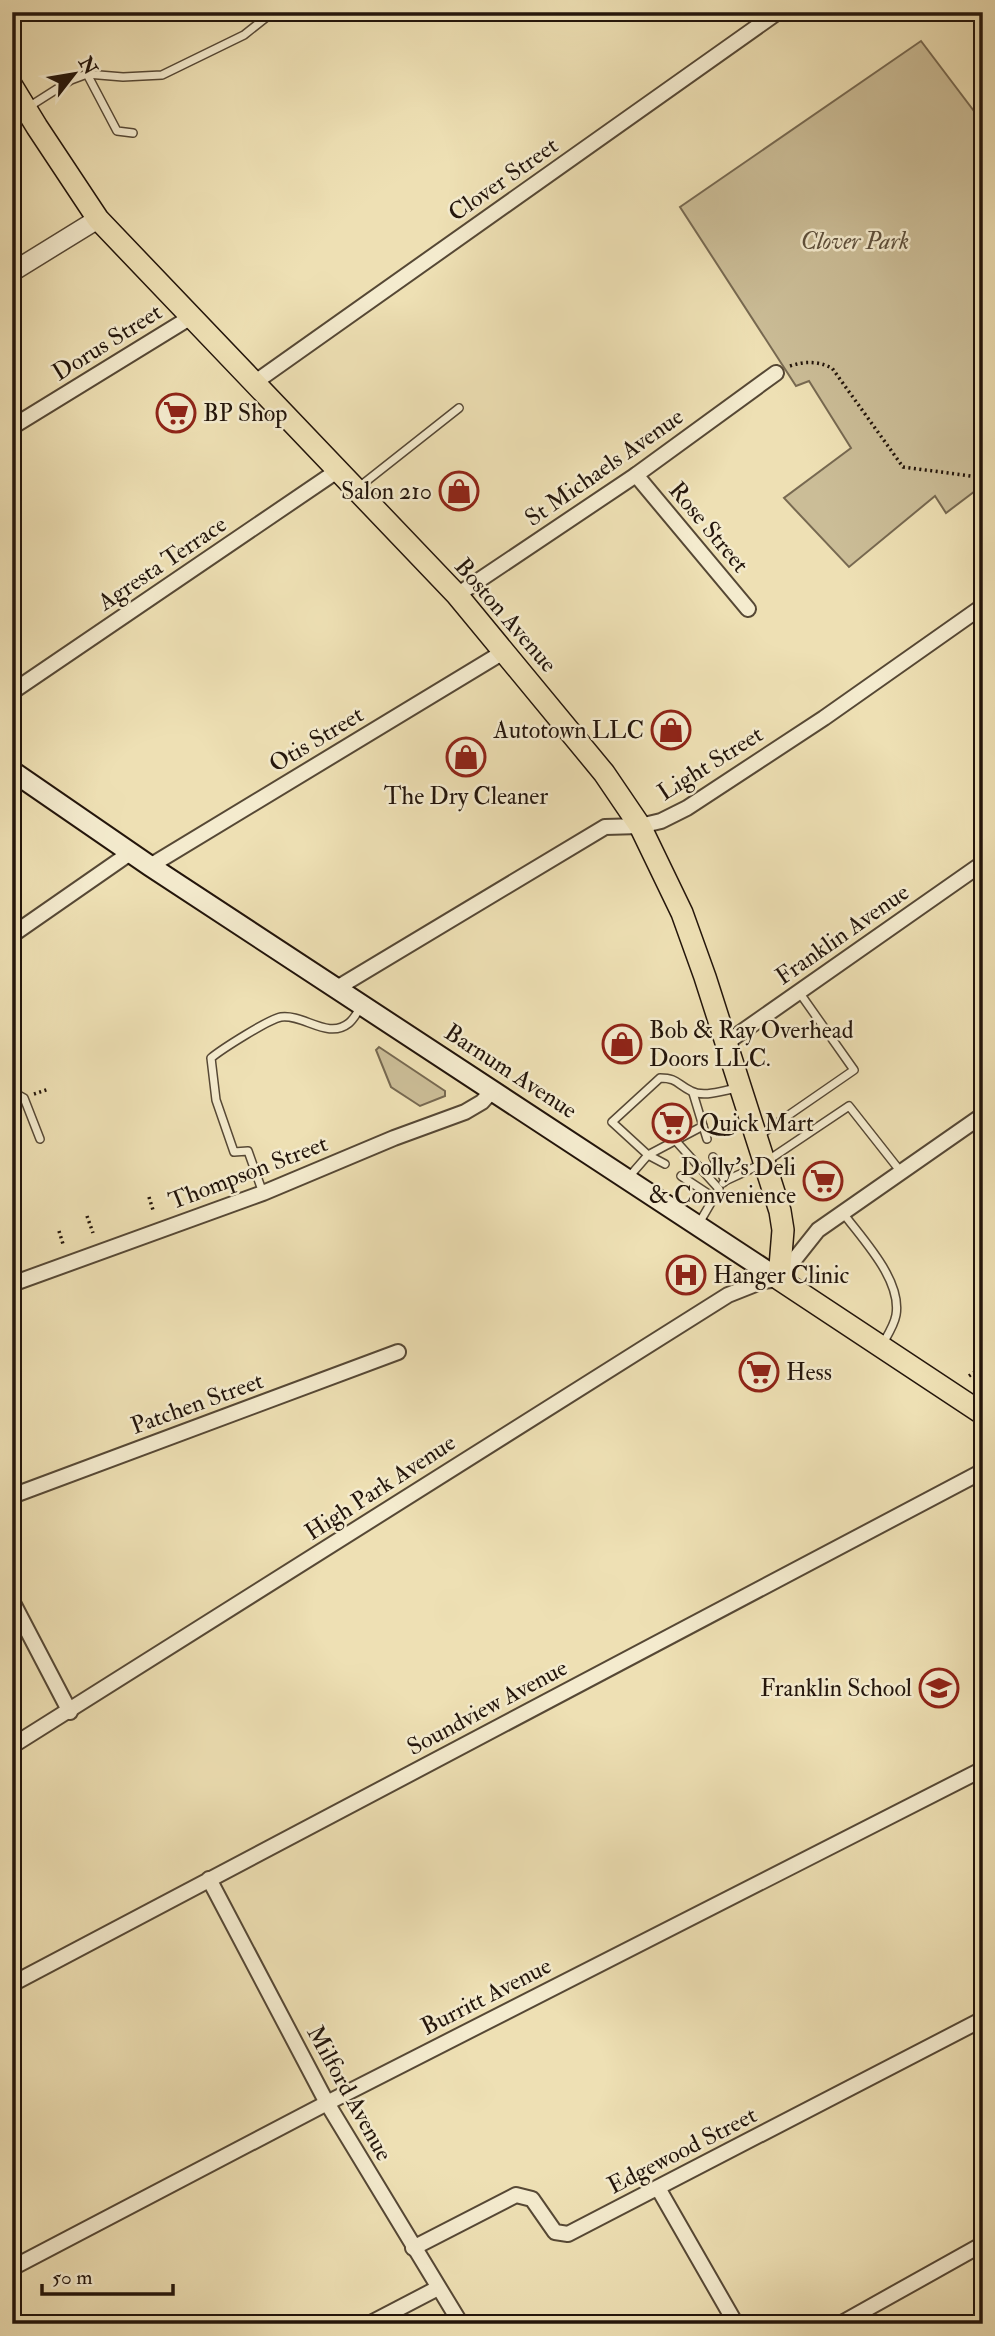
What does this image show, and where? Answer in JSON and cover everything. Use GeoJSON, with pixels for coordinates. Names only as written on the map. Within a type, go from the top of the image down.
{"type":"FeatureCollection","features":[{"type":"Feature","properties":{"kind":"main road","name":"Boston Avenue"},"geometry":{"type":"LineString","coordinates":[[12,86],[98,219],[457,596],[604,773],[640,826],[682,913],[782,1218],[783,1246],[779,1279]]}},
{"type":"Feature","properties":{"kind":"main road","name":"Barnum Avenue"},"geometry":{"type":"LineString","coordinates":[[15,778],[882,1345],[983,1414]]}},
{"type":"Feature","properties":{"kind":"street","name":"Clover Street"},"geometry":{"type":"LineString","coordinates":[[254,383],[778,12]]}},
{"type":"Feature","properties":{"kind":"street"},"geometry":{"type":"LineString","coordinates":[[12,272],[98,219]]}},
{"type":"Feature","properties":{"kind":"street","name":"Dorus Street"},"geometry":{"type":"LineString","coordinates":[[12,427],[191,317]]}},
{"type":"Feature","properties":{"kind":"street","name":"St Michaels Avenue"},"geometry":{"type":"LineString","coordinates":[[457,596],[636,475],[776,373]]}},
{"type":"Feature","properties":{"kind":"street","name":"Agresta Terrace"},"geometry":{"type":"LineString","coordinates":[[12,692],[337,471]]}},
{"type":"Feature","properties":{"kind":"street","name":"Rose Street"},"geometry":{"type":"LineString","coordinates":[[636,475],[748,609]]}},
{"type":"Feature","properties":{"kind":"street","name":"Light Street"},"geometry":{"type":"LineString","coordinates":[[337,988],[604,827],[640,826],[661,821],[687,808],[824,718],[983,607]]}},
{"type":"Feature","properties":{"kind":"street","name":"Otis Street"},"geometry":{"type":"LineString","coordinates":[[150,866],[505,651]]}},
{"type":"Feature","properties":{"kind":"street"},"geometry":{"type":"LineString","coordinates":[[12,935],[130,853]]}},
{"type":"Feature","properties":{"kind":"street","name":"Franklin Avenue"},"geometry":{"type":"LineString","coordinates":[[726,1043],[983,863]]}},
{"type":"Feature","properties":{"kind":"street","name":"Thompson Street"},"geometry":{"type":"LineString","coordinates":[[12,1284],[262,1193],[394,1138],[465,1112],[482,1102],[493,1090]]}},
{"type":"Feature","properties":{"kind":"street"},"geometry":{"type":"LineString","coordinates":[[779,1279],[818,1230],[983,1115]]}},
{"type":"Feature","properties":{"kind":"street","name":"High Park Avenue"},"geometry":{"type":"LineString","coordinates":[[12,1746],[70,1712],[728,1295],[762,1280],[779,1279]]}},
{"type":"Feature","properties":{"kind":"street","name":"Patchen Street"},"geometry":{"type":"LineString","coordinates":[[12,1496],[398,1352]]}},
{"type":"Feature","properties":{"kind":"street","name":"Soundview Avenue"},"geometry":{"type":"LineString","coordinates":[[12,1984],[983,1471]]}},
{"type":"Feature","properties":{"kind":"street"},"geometry":{"type":"LineString","coordinates":[[12,1601],[70,1712]]}},
{"type":"Feature","properties":{"kind":"street","name":"Burritt Avenue"},"geometry":{"type":"LineString","coordinates":[[12,2268],[327,2103],[983,1769]]}},
{"type":"Feature","properties":{"kind":"street","name":"Milford Avenue"},"geometry":{"type":"LineString","coordinates":[[209,1879],[327,2103],[461,2324]]}},
{"type":"Feature","properties":{"kind":"street","name":"Edgewood Street"},"geometry":{"type":"LineString","coordinates":[[413,2248],[516,2194],[532,2199],[550,2227],[563,2235],[983,2019]]}},
{"type":"Feature","properties":{"kind":"street"},"geometry":{"type":"LineString","coordinates":[[658,2188],[736,2324]]}},
{"type":"Feature","properties":{"kind":"street"},"geometry":{"type":"LineString","coordinates":[[840,2324],[983,2244]]}},
{"type":"Feature","properties":{"kind":"street"},"geometry":{"type":"LineString","coordinates":[[369,2324],[438,2288]]}},
{"type":"Feature","properties":{"kind":"lane"},"geometry":{"type":"LineString","coordinates":[[25,108],[71,80],[88,74],[162,75],[244,35],[273,12]]}},
{"type":"Feature","properties":{"kind":"lane"},"geometry":{"type":"LineString","coordinates":[[88,74],[117,131],[133,133]]}},
{"type":"Feature","properties":{"kind":"lane"},"geometry":{"type":"LineString","coordinates":[[355,489],[459,408]]}},
{"type":"Feature","properties":{"kind":"lane"},"geometry":{"type":"LineString","coordinates":[[756,1137],[854,1070],[799,992]]}},
{"type":"Feature","properties":{"kind":"lane"},"geometry":{"type":"LineString","coordinates":[[262,1193],[248,1151],[234,1152],[216,1100],[211,1058],[223,1048],[280,1017],[299,1019],[328,1029],[347,1025],[362,1005]]}},
{"type":"Feature","properties":{"kind":"lane"},"geometry":{"type":"LineString","coordinates":[[665,1164],[648,1155],[612,1122],[660,1078],[673,1078],[693,1093],[707,1139]]}},
{"type":"Feature","properties":{"kind":"lane"},"geometry":{"type":"LineString","coordinates":[[693,1093],[740,1087]]}},
{"type":"Feature","properties":{"kind":"lane"},"geometry":{"type":"LineString","coordinates":[[12,1094],[24,1098],[40,1139]]}},
{"type":"Feature","properties":{"kind":"lane"},"geometry":{"type":"LineString","coordinates":[[698,1226],[725,1181],[764,1163],[849,1106],[901,1172]]}},
{"type":"Feature","properties":{"kind":"lane"},"geometry":{"type":"LineString","coordinates":[[627,1179],[648,1155],[703,1126]]}},
{"type":"Feature","properties":{"kind":"lane"},"geometry":{"type":"LineString","coordinates":[[674,1139],[719,1189]]}},
{"type":"Feature","properties":{"kind":"lane"},"geometry":{"type":"LineString","coordinates":[[713,1157],[725,1181]]}},
{"type":"Feature","properties":{"kind":"lane"},"geometry":{"type":"LineString","coordinates":[[681,1176],[713,1198]]}},
{"type":"Feature","properties":{"kind":"lane"},"geometry":{"type":"LineString","coordinates":[[843,1212],[886,1273],[896,1295],[896,1318],[882,1345]]}},
{"type":"Feature","properties":{"kind":"path"},"geometry":{"type":"LineString","coordinates":[[776,373],[808,362],[832,368],[906,469],[971,476],[983,471]]}},
{"type":"Feature","properties":{"kind":"path"},"geometry":{"type":"LineString","coordinates":[[32,1095],[49,1089]]}},
{"type":"Feature","properties":{"kind":"path"},"geometry":{"type":"LineString","coordinates":[[149,1197],[153,1210]]}},
{"type":"Feature","properties":{"kind":"path"},"geometry":{"type":"LineString","coordinates":[[87,1216],[93,1233]]}},
{"type":"Feature","properties":{"kind":"path"},"geometry":{"type":"LineString","coordinates":[[59,1231],[63,1244]]}},
{"type":"Feature","properties":{"kind":"path"},"geometry":{"type":"LineString","coordinates":[[12,1247],[18,1261]]}},
{"type":"Feature","properties":{"kind":"path"},"geometry":{"type":"LineString","coordinates":[[969,1376],[983,1366]]}},
{"type":"Feature","properties":{"kind":"green space","name":"Clover Park"},"geometry":{"type":"Polygon","coordinates":[[[921,41],[983,123],[983,485],[946,513],[935,496],[849,567],[784,498],[851,448],[809,381],[796,386],[680,207],[921,41]]]}},
{"type":"Feature","properties":{"kind":"green space"},"geometry":{"type":"Polygon","coordinates":[[[379,1047],[445,1091],[445,1096],[420,1106],[391,1087],[376,1050],[379,1047]]]}},
{"type":"Feature","properties":{"kind":"place","name":"BP Shop"},"geometry":{"type":"Point","coordinates":[176,413]}},
{"type":"Feature","properties":{"kind":"place","name":"Salon 210"},"geometry":{"type":"Point","coordinates":[459,491]}},
{"type":"Feature","properties":{"kind":"place","name":"Autotown LLC"},"geometry":{"type":"Point","coordinates":[671,730]}},
{"type":"Feature","properties":{"kind":"place","name":"The Dry Cleaner"},"geometry":{"type":"Point","coordinates":[466,757]}},
{"type":"Feature","properties":{"kind":"place","name":"Bob & Ray Overhead Doors LLC."},"geometry":{"type":"Point","coordinates":[622,1044]}},
{"type":"Feature","properties":{"kind":"place","name":"Quick Mart"},"geometry":{"type":"Point","coordinates":[672,1123]}},
{"type":"Feature","properties":{"kind":"place","name":"Dolly's Deli & Convenience"},"geometry":{"type":"Point","coordinates":[823,1181]}},
{"type":"Feature","properties":{"kind":"place","name":"Hanger Clinic"},"geometry":{"type":"Point","coordinates":[686,1275]}},
{"type":"Feature","properties":{"kind":"place","name":"Hess"},"geometry":{"type":"Point","coordinates":[759,1372]}},
{"type":"Feature","properties":{"kind":"place","name":"Franklin School"},"geometry":{"type":"Point","coordinates":[939,1688]}}]}
